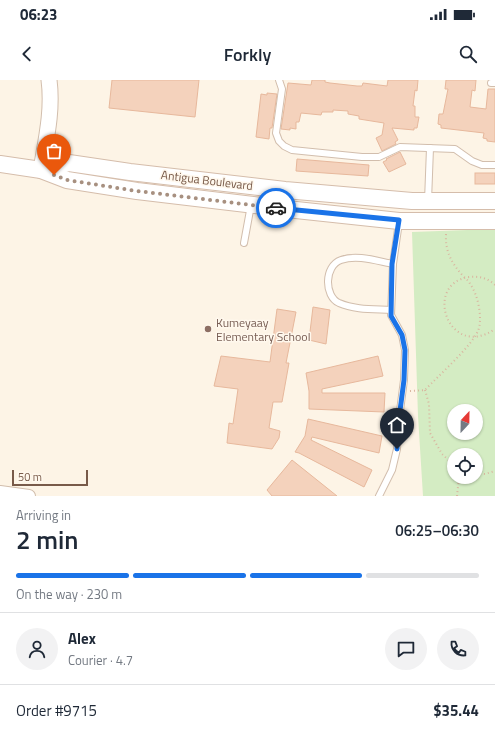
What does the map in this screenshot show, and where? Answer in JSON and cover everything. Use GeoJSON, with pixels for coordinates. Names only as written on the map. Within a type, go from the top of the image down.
{"type":"FeatureCollection","features":[{"type":"Feature","properties":{"kind":"main road","name":"Antigua Boulevard"},"geometry":{"type":"LineString","coordinates":[[41,170],[69,162],[130,172],[271,188],[412,201],[495,201]]}},
{"type":"Feature","properties":{"kind":"main road","name":"Antigua Boulevard"},"geometry":{"type":"LineString","coordinates":[[0,164],[41,170],[67,180],[164,195],[399,220],[495,221]]}},
{"type":"Feature","properties":{"kind":"main road"},"geometry":{"type":"LineString","coordinates":[[251,205],[260,193],[271,188]]}},
{"type":"Feature","properties":{"kind":"main road"},"geometry":{"type":"LineString","coordinates":[[418,220],[425,212],[428,201]]}},
{"type":"Feature","properties":{"kind":"street"},"geometry":{"type":"LineString","coordinates":[[41,170],[50,120],[49,80]]}},
{"type":"Feature","properties":{"kind":"street"},"geometry":{"type":"LineString","coordinates":[[0,492],[29,496]]}},
{"type":"Feature","properties":{"kind":"lane"},"geometry":{"type":"LineString","coordinates":[[279,80],[282,89],[276,133],[279,141],[292,150],[362,157],[379,157],[400,147],[455,149],[472,161],[482,164],[495,165]]}},
{"type":"Feature","properties":{"kind":"lane"},"geometry":{"type":"LineString","coordinates":[[428,201],[430,148]]}},
{"type":"Feature","properties":{"kind":"lane"},"geometry":{"type":"LineString","coordinates":[[244,243],[251,205]]}},
{"type":"Feature","properties":{"kind":"lane"},"geometry":{"type":"LineString","coordinates":[[379,496],[392,470],[397,449],[405,350],[402,335],[391,316],[392,264],[399,220]]}},
{"type":"Feature","properties":{"kind":"lane"},"geometry":{"type":"LineString","coordinates":[[391,310],[353,308],[338,302],[331,296],[328,289],[328,281],[330,272],[339,260],[363,258],[392,264]]}},
{"type":"Feature","properties":{"kind":"path"},"geometry":{"type":"LineString","coordinates":[[402,390],[425,390],[470,343],[478,330],[480,313],[475,294],[470,283],[464,278],[450,260],[446,250],[446,230]]}},
{"type":"Feature","properties":{"kind":"path"},"geometry":{"type":"LineString","coordinates":[[495,285],[484,278],[475,276],[464,278],[453,285],[449,290],[446,296],[444,310],[446,317],[454,329],[460,333],[473,337],[481,336],[495,329]]}},
{"type":"Feature","properties":{"kind":"path"},"geometry":{"type":"LineString","coordinates":[[425,390],[429,404],[430,433],[442,454],[447,459]]}},
{"type":"Feature","properties":{"kind":"path"},"geometry":{"type":"LineString","coordinates":[[483,474],[495,471]]}},
{"type":"Feature","properties":{"kind":"path"},"geometry":{"type":"LineString","coordinates":[[457,496],[458,484]]}},
{"type":"Feature","properties":{"kind":"green space"},"geometry":{"type":"Polygon","coordinates":[[[495,229],[495,496],[423,496],[418,416],[412,232],[495,229]]]}},
{"type":"Feature","properties":{"kind":"building"},"geometry":{"type":"Polygon","coordinates":[[[112,80],[199,80],[195,117],[109,108],[112,80]]]}},
{"type":"Feature","properties":{"kind":"building"},"geometry":{"type":"Polygon","coordinates":[[[312,80],[325,80],[325,82],[330,83],[357,86],[362,86],[363,83],[387,86],[388,80],[418,80],[413,106],[415,106],[415,117],[419,117],[417,128],[414,128],[414,130],[392,128],[398,140],[395,142],[396,144],[382,151],[376,138],[382,135],[384,123],[359,119],[359,116],[348,114],[348,111],[333,110],[333,112],[322,112],[321,115],[301,113],[299,122],[296,122],[296,129],[281,129],[288,83],[311,85],[312,80]]]}},
{"type":"Feature","properties":{"kind":"building"},"geometry":{"type":"Polygon","coordinates":[[[446,80],[476,80],[475,91],[472,90],[470,107],[486,109],[488,89],[495,89],[495,142],[487,141],[487,139],[483,138],[484,133],[441,128],[441,125],[438,124],[439,114],[443,114],[448,89],[445,89],[446,80]]]}},
{"type":"Feature","properties":{"kind":"building"},"geometry":{"type":"Polygon","coordinates":[[[267,93],[277,94],[269,139],[256,137],[261,94],[267,95],[267,93]]]}},
{"type":"Feature","properties":{"kind":"building"},"geometry":{"type":"Polygon","coordinates":[[[400,152],[406,164],[389,172],[383,162],[400,152]]]}},
{"type":"Feature","properties":{"kind":"building"},"geometry":{"type":"Polygon","coordinates":[[[297,159],[369,165],[368,176],[296,171],[297,159]]]}},
{"type":"Feature","properties":{"kind":"building"},"geometry":{"type":"Polygon","coordinates":[[[475,173],[495,173],[495,184],[475,184],[475,173]]]}},
{"type":"Feature","properties":{"kind":"building"},"geometry":{"type":"Polygon","coordinates":[[[313,307],[330,310],[326,344],[309,340],[313,307]]]}},
{"type":"Feature","properties":{"kind":"building"},"geometry":{"type":"Polygon","coordinates":[[[277,309],[296,312],[286,363],[289,363],[282,402],[273,402],[269,428],[280,431],[279,438],[272,449],[227,443],[229,423],[233,424],[238,389],[214,386],[221,356],[270,362],[277,309]]]}},
{"type":"Feature","properties":{"kind":"building"},"geometry":{"type":"Polygon","coordinates":[[[378,356],[383,376],[322,389],[322,393],[385,393],[384,412],[309,409],[309,391],[306,373],[378,356]]]}},
{"type":"Feature","properties":{"kind":"building"},"geometry":{"type":"Polygon","coordinates":[[[308,419],[382,436],[379,453],[312,437],[311,440],[372,470],[364,487],[295,452],[305,436],[308,419]]]}},
{"type":"Feature","properties":{"kind":"building"},"geometry":{"type":"Polygon","coordinates":[[[292,460],[337,496],[272,496],[267,490],[292,460]]]}},
{"type":"Feature","properties":{"kind":"way so far"},"geometry":{"type":"LineString","coordinates":[[54,175],[67,180],[137,191],[276,208]]}},
{"type":"Feature","properties":{"kind":"place","name":"Kumeyaay Elementary School"},"geometry":{"type":"Point","coordinates":[208,329]}},
{"type":"Feature","properties":{"kind":"route"},"geometry":{"type":"LineString","coordinates":[[276,208],[399,220],[392,264],[391,316],[402,335],[405,350],[404,380],[398,426],[397,449]]}}]}
